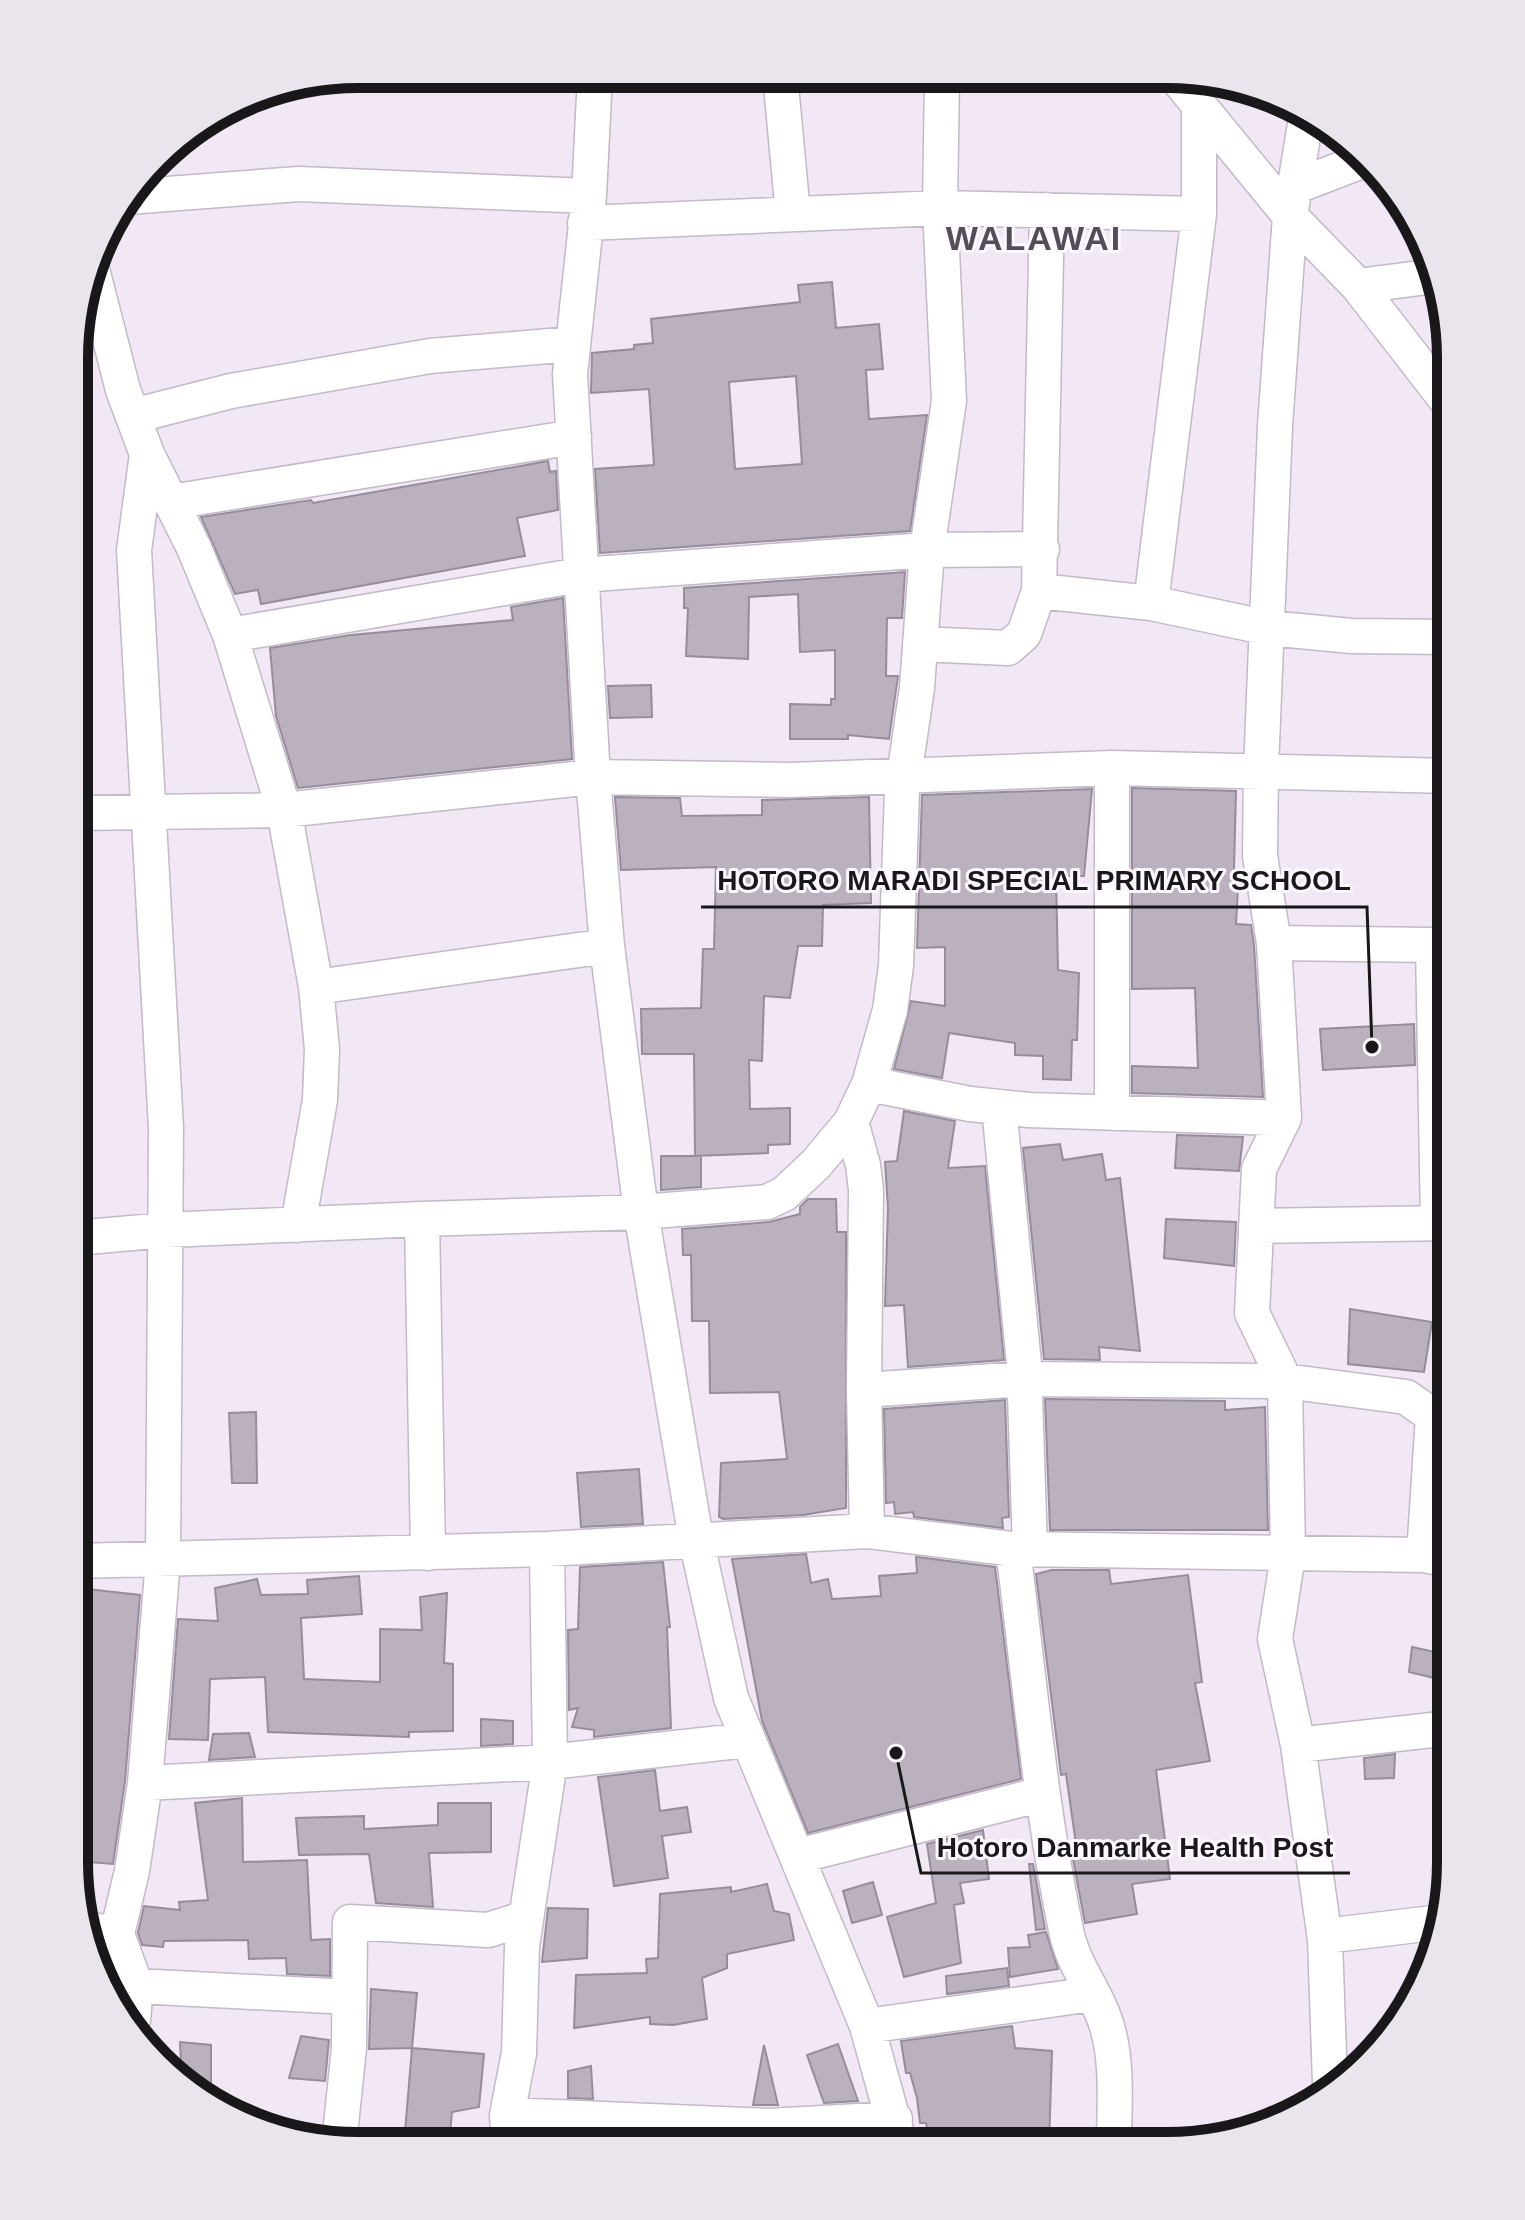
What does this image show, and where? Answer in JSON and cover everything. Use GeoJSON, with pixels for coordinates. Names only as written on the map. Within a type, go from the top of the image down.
{"type":"FeatureCollection","features":[{"type":"Feature","properties":{"kind":"street"},"geometry":{"type":"LineString","coordinates":[[781,88],[793,214]]}},
{"type":"Feature","properties":{"kind":"street"},"geometry":{"type":"LineString","coordinates":[[88,1237],[166,1230],[641,1212],[776,1199],[816,1164],[851,1122],[869,1084],[890,1010],[896,966],[899,838],[927,550],[949,401],[940,208],[942,88]]}},
{"type":"Feature","properties":{"kind":"street"},"geometry":{"type":"LineString","coordinates":[[594,89],[587,209],[573,344],[574,437],[593,777],[607,946],[641,1212],[696,1539],[731,1698],[867,2026],[898,2132]]}},
{"type":"Feature","properties":{"kind":"street"},"geometry":{"type":"LineString","coordinates":[[1185,89],[1199,108],[1294,201],[1437,388]]}},
{"type":"Feature","properties":{"kind":"street"},"geometry":{"type":"LineString","coordinates":[[1151,603],[1199,214],[1199,108]]}},
{"type":"Feature","properties":{"kind":"street"},"geometry":{"type":"LineString","coordinates":[[1305,126],[1294,201],[1275,426],[1261,769],[1260,856],[1274,943],[1284,1118],[1259,1169],[1252,1313],[1285,1381],[1288,1555],[1275,1639],[1298,1745],[1325,1936],[1330,2077]]}},
{"type":"Feature","properties":{"kind":"street"},"geometry":{"type":"LineString","coordinates":[[1294,201],[1355,165]]}},
{"type":"Feature","properties":{"kind":"street"},"geometry":{"type":"LineString","coordinates":[[143,196],[299,184],[587,209],[793,214],[940,208],[1199,214]]}},
{"type":"Feature","properties":{"kind":"street"},"geometry":{"type":"LineString","coordinates":[[920,644],[1008,648],[1024,634],[1039,591],[1047,210]]}},
{"type":"Feature","properties":{"kind":"street"},"geometry":{"type":"LineString","coordinates":[[1358,286],[1424,277]]}},
{"type":"Feature","properties":{"kind":"street"},"geometry":{"type":"LineString","coordinates":[[97,288],[133,416],[147,454],[230,635],[284,810],[316,987],[322,1049],[320,1100],[298,1225]]}},
{"type":"Feature","properties":{"kind":"street"},"geometry":{"type":"LineString","coordinates":[[133,416],[231,391],[415,358],[573,344]]}},
{"type":"Feature","properties":{"kind":"street"},"geometry":{"type":"LineString","coordinates":[[171,502],[574,437]]}},
{"type":"Feature","properties":{"kind":"street"},"geometry":{"type":"LineString","coordinates":[[147,454],[134,550],[166,1128],[163,1560],[145,1783],[132,1871],[102,1931],[135,2003],[349,1997]]}},
{"type":"Feature","properties":{"kind":"street"},"geometry":{"type":"LineString","coordinates":[[230,635],[580,575],[927,550],[1042,549]]}},
{"type":"Feature","properties":{"kind":"street"},"geometry":{"type":"LineString","coordinates":[[1039,591],[1151,603],[1269,628],[1351,636],[1437,637]]}},
{"type":"Feature","properties":{"kind":"street"},"geometry":{"type":"LineString","coordinates":[[88,813],[284,810],[593,777],[791,780],[1112,768],[1261,769],[1437,775]]}},
{"type":"Feature","properties":{"kind":"street"},"geometry":{"type":"LineString","coordinates":[[1112,768],[1112,1113]]}},
{"type":"Feature","properties":{"kind":"street"},"geometry":{"type":"LineString","coordinates":[[1274,943],[1437,942]]}},
{"type":"Feature","properties":{"kind":"street"},"geometry":{"type":"LineString","coordinates":[[316,987],[607,946]]}},
{"type":"Feature","properties":{"kind":"street"},"geometry":{"type":"LineString","coordinates":[[869,1084],[999,1107],[1284,1118]]}},
{"type":"Feature","properties":{"kind":"street"},"geometry":{"type":"LineString","coordinates":[[999,1107],[1024,1379],[1022,1550],[1043,1794],[1066,1932],[1076,1965],[1108,2030],[1114,2076],[1114,2132]]}},
{"type":"Feature","properties":{"kind":"street"},"geometry":{"type":"LineString","coordinates":[[851,1122],[863,1165],[866,1190],[864,1390],[867,1531]]}},
{"type":"Feature","properties":{"kind":"street"},"geometry":{"type":"LineString","coordinates":[[422,1219],[428,1553]]}},
{"type":"Feature","properties":{"kind":"street"},"geometry":{"type":"LineString","coordinates":[[1256,1226],[1436,1223]]}},
{"type":"Feature","properties":{"kind":"street"},"geometry":{"type":"LineString","coordinates":[[864,1390],[1024,1379],[1285,1381],[1406,1397],[1436,1413]]}},
{"type":"Feature","properties":{"kind":"street"},"geometry":{"type":"LineString","coordinates":[[88,1561],[547,1549],[867,1531],[1022,1550],[1436,1558]]}},
{"type":"Feature","properties":{"kind":"street"},"geometry":{"type":"LineString","coordinates":[[547,1549],[550,1762],[522,1946],[519,2053],[508,2130],[594,2132]]}},
{"type":"Feature","properties":{"kind":"street"},"geometry":{"type":"LineString","coordinates":[[1298,1745],[1436,1730]]}},
{"type":"Feature","properties":{"kind":"street"},"geometry":{"type":"LineString","coordinates":[[145,1783],[550,1762],[747,1740]]}},
{"type":"Feature","properties":{"kind":"street"},"geometry":{"type":"LineString","coordinates":[[798,1856],[1043,1794]]}},
{"type":"Feature","properties":{"kind":"street"},"geometry":{"type":"LineString","coordinates":[[340,2131],[349,2048],[350,1922],[488,1930],[526,1918]]}},
{"type":"Feature","properties":{"kind":"street"},"geometry":{"type":"LineString","coordinates":[[1325,1936],[1430,1923]]}},
{"type":"Feature","properties":{"kind":"street"},"geometry":{"type":"LineString","coordinates":[[867,2026],[1092,1994]]}},
{"type":"Feature","properties":{"kind":"building"},"geometry":{"type":"Polygon","coordinates":[[[832,282],[836,328],[879,324],[883,369],[866,370],[869,419],[927,415],[910,531],[600,553],[595,469],[654,465],[649,389],[591,393],[592,353],[634,349],[634,345],[653,343],[651,319],[800,302],[798,285],[832,282]],[[796,376],[729,382],[735,469],[802,464],[796,376]]]}},
{"type":"Feature","properties":{"kind":"building"},"geometry":{"type":"Polygon","coordinates":[[[548,461],[550,472],[556,471],[558,510],[517,518],[525,556],[261,604],[258,590],[235,594],[201,517],[311,500],[313,503],[548,461]]]}},
{"type":"Feature","properties":{"kind":"building"},"geometry":{"type":"Polygon","coordinates":[[[905,572],[902,618],[887,618],[886,676],[898,676],[889,739],[848,735],[848,739],[790,739],[790,704],[831,705],[831,699],[835,699],[835,650],[800,652],[798,594],[749,597],[748,659],[686,656],[688,608],[684,608],[684,588],[905,572]]]}},
{"type":"Feature","properties":{"kind":"building"},"geometry":{"type":"Polygon","coordinates":[[[563,598],[572,759],[298,788],[276,716],[270,648],[351,635],[513,620],[511,607],[563,598]]]}},
{"type":"Feature","properties":{"kind":"building"},"geometry":{"type":"Polygon","coordinates":[[[651,685],[652,717],[610,718],[608,686],[651,685]]]}},
{"type":"Feature","properties":{"kind":"building"},"geometry":{"type":"Polygon","coordinates":[[[1132,788],[1236,791],[1234,870],[1239,870],[1236,924],[1251,925],[1263,1097],[1132,1093],[1132,1066],[1198,1068],[1195,988],[1132,989],[1132,788]]]}},
{"type":"Feature","properties":{"kind":"building"},"geometry":{"type":"Polygon","coordinates":[[[1092,789],[1084,876],[1056,876],[1058,970],[1079,973],[1077,1040],[1072,1040],[1071,1080],[1043,1079],[1043,1056],[1015,1055],[1015,1043],[949,1033],[942,1078],[894,1069],[911,1001],[945,1006],[945,947],[917,948],[922,795],[1092,789]]]}},
{"type":"Feature","properties":{"kind":"building"},"geometry":{"type":"Polygon","coordinates":[[[615,797],[680,798],[682,816],[762,815],[762,800],[869,797],[871,903],[823,905],[822,946],[798,946],[790,998],[764,996],[762,1061],[749,1060],[750,1109],[790,1108],[790,1144],[768,1145],[768,1153],[695,1156],[694,1054],[642,1054],[641,1009],[701,1008],[703,949],[714,949],[716,867],[621,870],[615,797]]]}},
{"type":"Feature","properties":{"kind":"building"},"geometry":{"type":"Polygon","coordinates":[[[1414,1024],[1415,1065],[1323,1070],[1320,1029],[1414,1024]]]}},
{"type":"Feature","properties":{"kind":"building"},"geometry":{"type":"Polygon","coordinates":[[[904,1111],[955,1121],[948,1168],[985,1166],[1004,1360],[908,1367],[904,1305],[885,1306],[888,1208],[885,1162],[897,1161],[904,1111]]]}},
{"type":"Feature","properties":{"kind":"building"},"geometry":{"type":"Polygon","coordinates":[[[1177,1135],[1243,1137],[1239,1171],[1175,1168],[1177,1135]]]}},
{"type":"Feature","properties":{"kind":"building"},"geometry":{"type":"Polygon","coordinates":[[[1060,1144],[1063,1160],[1102,1154],[1106,1180],[1120,1178],[1140,1351],[1099,1347],[1100,1360],[1044,1359],[1023,1148],[1060,1144]]]}},
{"type":"Feature","properties":{"kind":"building"},"geometry":{"type":"Polygon","coordinates":[[[661,1156],[701,1156],[701,1187],[661,1190],[661,1156]]]}},
{"type":"Feature","properties":{"kind":"building"},"geometry":{"type":"Polygon","coordinates":[[[808,1199],[836,1199],[837,1232],[846,1232],[846,1508],[803,1515],[723,1519],[719,1517],[721,1463],[787,1459],[779,1392],[710,1393],[709,1321],[692,1321],[691,1255],[683,1255],[682,1229],[769,1222],[800,1214],[800,1207],[808,1199]]]}},
{"type":"Feature","properties":{"kind":"building"},"geometry":{"type":"Polygon","coordinates":[[[1166,1219],[1236,1222],[1234,1266],[1164,1258],[1166,1219]]]}},
{"type":"Feature","properties":{"kind":"building"},"geometry":{"type":"Polygon","coordinates":[[[1350,1309],[1432,1322],[1424,1372],[1348,1364],[1350,1309]]]}},
{"type":"Feature","properties":{"kind":"building"},"geometry":{"type":"Polygon","coordinates":[[[1045,1399],[1225,1401],[1225,1410],[1265,1407],[1268,1530],[1050,1530],[1045,1399]]]}},
{"type":"Feature","properties":{"kind":"building"},"geometry":{"type":"Polygon","coordinates":[[[1005,1400],[1009,1517],[1002,1518],[1003,1528],[914,1517],[913,1512],[895,1514],[894,1502],[886,1503],[884,1409],[1005,1400]]]}},
{"type":"Feature","properties":{"kind":"building"},"geometry":{"type":"Polygon","coordinates":[[[256,1412],[257,1483],[232,1483],[229,1413],[256,1412]]]}},
{"type":"Feature","properties":{"kind":"building"},"geometry":{"type":"Polygon","coordinates":[[[639,1469],[643,1524],[581,1527],[577,1473],[639,1469]]]}},
{"type":"Feature","properties":{"kind":"building"},"geometry":{"type":"Polygon","coordinates":[[[806,1554],[811,1583],[828,1579],[832,1599],[881,1596],[879,1576],[917,1573],[916,1557],[995,1567],[1021,1779],[808,1833],[762,1721],[732,1559],[806,1554]]]}},
{"type":"Feature","properties":{"kind":"building"},"geometry":{"type":"Polygon","coordinates":[[[663,1562],[670,1627],[667,1627],[671,1728],[594,1737],[594,1730],[572,1727],[578,1708],[569,1710],[568,1630],[578,1629],[580,1567],[663,1562]]]}},
{"type":"Feature","properties":{"kind":"building"},"geometry":{"type":"Polygon","coordinates":[[[1052,1570],[1109,1570],[1111,1584],[1188,1575],[1202,1682],[1195,1683],[1210,1761],[1156,1770],[1170,1879],[1132,1884],[1137,1914],[1085,1923],[1073,1859],[1078,1858],[1066,1774],[1061,1775],[1036,1574],[1052,1570]]]}},
{"type":"Feature","properties":{"kind":"building"},"geometry":{"type":"Polygon","coordinates":[[[359,1576],[362,1614],[301,1618],[304,1679],[380,1682],[380,1629],[422,1630],[420,1597],[447,1593],[444,1663],[453,1664],[453,1731],[409,1732],[409,1737],[268,1732],[265,1677],[210,1679],[208,1740],[169,1739],[178,1619],[218,1621],[215,1588],[257,1579],[261,1595],[308,1594],[307,1580],[359,1576]]]}},
{"type":"Feature","properties":{"kind":"building"},"geometry":{"type":"Polygon","coordinates":[[[88,1589],[140,1595],[125,1781],[113,1864],[88,1862],[88,1589]]]}},
{"type":"Feature","properties":{"kind":"building"},"geometry":{"type":"Polygon","coordinates":[[[1412,1647],[1436,1652],[1436,1679],[1409,1672],[1412,1647]]]}},
{"type":"Feature","properties":{"kind":"building"},"geometry":{"type":"Polygon","coordinates":[[[481,1719],[513,1721],[513,1744],[481,1746],[481,1719]]]}},
{"type":"Feature","properties":{"kind":"building"},"geometry":{"type":"Polygon","coordinates":[[[249,1733],[255,1757],[209,1760],[213,1734],[249,1733]]]}},
{"type":"Feature","properties":{"kind":"building"},"geometry":{"type":"Polygon","coordinates":[[[1395,1754],[1394,1778],[1365,1779],[1364,1758],[1395,1754]]]}},
{"type":"Feature","properties":{"kind":"building"},"geometry":{"type":"Polygon","coordinates":[[[655,1770],[660,1811],[687,1807],[691,1832],[662,1836],[668,1878],[614,1886],[598,1777],[655,1770]]]}},
{"type":"Feature","properties":{"kind":"building"},"geometry":{"type":"Polygon","coordinates":[[[242,1798],[243,1862],[307,1860],[311,1940],[330,1939],[330,1976],[287,1974],[286,1958],[249,1959],[248,1940],[164,1941],[163,1947],[142,1945],[138,1933],[144,1906],[180,1910],[179,1902],[208,1900],[195,1803],[242,1798]]]}},
{"type":"Feature","properties":{"kind":"building"},"geometry":{"type":"Polygon","coordinates":[[[438,1803],[491,1803],[491,1852],[429,1853],[433,1907],[376,1903],[369,1854],[299,1855],[296,1818],[364,1816],[364,1829],[438,1825],[438,1803]]]}},
{"type":"Feature","properties":{"kind":"building"},"geometry":{"type":"Polygon","coordinates":[[[983,1830],[989,1879],[960,1883],[964,1903],[954,1905],[961,1963],[904,1977],[887,1917],[936,1903],[927,1844],[983,1830]]]}},
{"type":"Feature","properties":{"kind":"building"},"geometry":{"type":"Polygon","coordinates":[[[1029,1864],[1033,1864],[1045,1929],[1036,1930],[1029,1864]]]}},
{"type":"Feature","properties":{"kind":"building"},"geometry":{"type":"Polygon","coordinates":[[[873,1882],[882,1915],[852,1923],[843,1891],[873,1882]]]}},
{"type":"Feature","properties":{"kind":"building"},"geometry":{"type":"Polygon","coordinates":[[[767,1884],[774,1911],[789,1914],[794,1940],[727,1954],[727,1968],[702,1978],[707,2019],[673,2025],[650,2024],[650,2017],[574,2028],[576,1975],[647,1973],[646,1959],[658,1958],[660,1894],[731,1887],[731,1892],[767,1884]]]}},
{"type":"Feature","properties":{"kind":"building"},"geometry":{"type":"Polygon","coordinates":[[[548,1908],[588,1909],[587,1958],[542,1962],[548,1908]]]}},
{"type":"Feature","properties":{"kind":"building"},"geometry":{"type":"Polygon","coordinates":[[[1046,1932],[1058,1969],[1010,1977],[1008,1948],[1030,1947],[1028,1935],[1046,1932]]]}},
{"type":"Feature","properties":{"kind":"building"},"geometry":{"type":"Polygon","coordinates":[[[1007,1968],[1009,1986],[947,1994],[946,1976],[1007,1968]]]}},
{"type":"Feature","properties":{"kind":"building"},"geometry":{"type":"Polygon","coordinates":[[[371,1989],[417,1993],[412,2048],[369,2049],[371,1989]]]}},
{"type":"Feature","properties":{"kind":"building"},"geometry":{"type":"Polygon","coordinates":[[[1012,2026],[1015,2048],[1052,2051],[1049,2132],[928,2132],[926,2123],[920,2123],[917,2098],[910,2073],[906,2073],[901,2041],[1012,2026]]]}},
{"type":"Feature","properties":{"kind":"building"},"geometry":{"type":"Polygon","coordinates":[[[301,2036],[329,2040],[325,2081],[289,2078],[301,2036]]]}},
{"type":"Feature","properties":{"kind":"building"},"geometry":{"type":"Polygon","coordinates":[[[180,2042],[211,2045],[211,2088],[194,2076],[181,2066],[180,2042]]]}},
{"type":"Feature","properties":{"kind":"building"},"geometry":{"type":"Polygon","coordinates":[[[838,2044],[858,2101],[824,2103],[807,2055],[838,2044]]]}},
{"type":"Feature","properties":{"kind":"building"},"geometry":{"type":"Polygon","coordinates":[[[764,2045],[778,2105],[753,2105],[764,2045]]]}},
{"type":"Feature","properties":{"kind":"building"},"geometry":{"type":"Polygon","coordinates":[[[412,2048],[484,2054],[479,2107],[452,2112],[450,2132],[405,2132],[412,2048]]]}},
{"type":"Feature","properties":{"kind":"building"},"geometry":{"type":"Polygon","coordinates":[[[591,2066],[593,2099],[568,2098],[568,2071],[591,2066]]]}},
{"type":"Feature","properties":{"kind":"place","name":"HOTORO MARADI SPECIAL PRIMARY SCHOOL"},"geometry":{"type":"Point","coordinates":[1372,1047]}},
{"type":"Feature","properties":{"kind":"place","name":"Hotoro Danmarke Health Post"},"geometry":{"type":"Point","coordinates":[896,1753]}},
{"type":"Feature","properties":{"kind":"district","name":"WALAWAI"},"geometry":{"type":"Point","coordinates":[1034,238]}}]}
